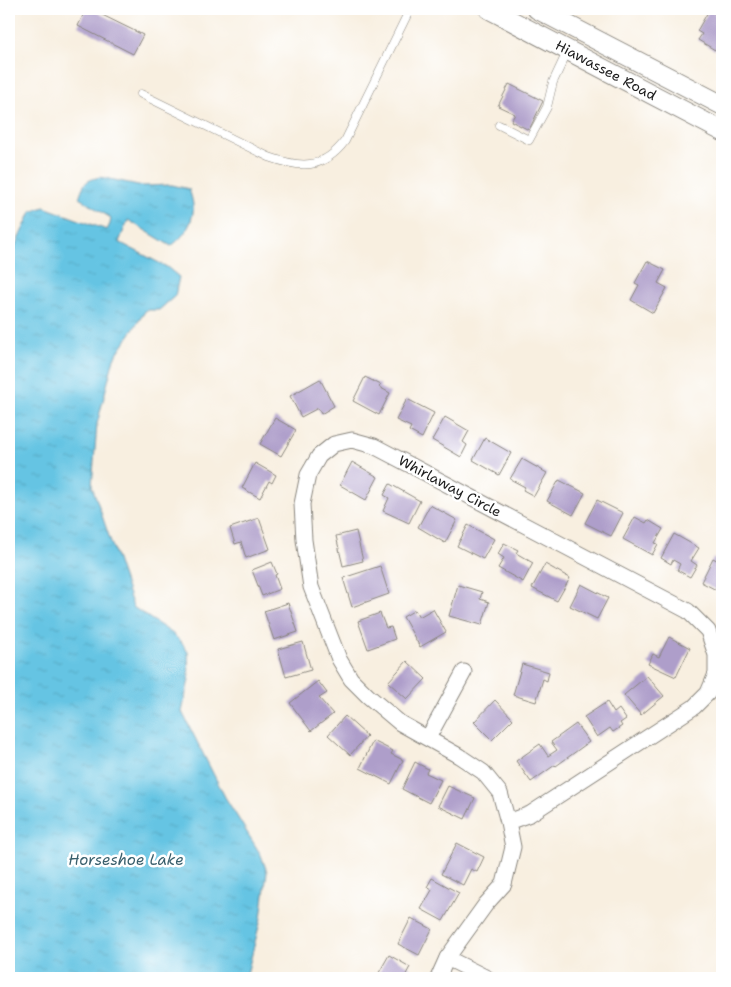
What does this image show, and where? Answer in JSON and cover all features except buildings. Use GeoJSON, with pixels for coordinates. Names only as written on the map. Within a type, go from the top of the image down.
{"type":"FeatureCollection","features":[{"type":"Feature","properties":{"kind":"street","name":"Hiawassee Road"},"geometry":{"type":"LineString","coordinates":[[489,9],[722,130]]}},
{"type":"Feature","properties":{"kind":"street","name":"Hiawassee Road"},"geometry":{"type":"LineString","coordinates":[[537,9],[722,105]]}},
{"type":"Feature","properties":{"kind":"street","name":"Whirlaway Circle"},"geometry":{"type":"LineString","coordinates":[[352,440],[374,446],[688,611],[708,631],[716,654],[715,695],[530,814],[508,822],[500,793],[483,772],[459,756],[400,723],[351,679],[339,659],[311,587],[304,540],[302,504],[308,475],[319,456],[334,444],[352,440]]}},
{"type":"Feature","properties":{"kind":"street"},"geometry":{"type":"LineString","coordinates":[[428,738],[464,672]]}},
{"type":"Feature","properties":{"kind":"street"},"geometry":{"type":"LineString","coordinates":[[438,978],[447,958],[486,904],[504,884],[513,847],[508,822]]}},
{"type":"Feature","properties":{"kind":"street"},"geometry":{"type":"LineString","coordinates":[[447,958],[487,978]]}},
{"type":"Feature","properties":{"kind":"lane"},"geometry":{"type":"LineString","coordinates":[[141,94],[269,156],[289,164],[312,165],[326,160],[337,152],[345,141],[410,9]]}},
{"type":"Feature","properties":{"kind":"lane"},"geometry":{"type":"LineString","coordinates":[[499,125],[529,140],[547,106],[553,82],[568,50]]}},
{"type":"Feature","properties":{"kind":"water","name":"Horseshoe Lake"},"geometry":{"type":"Polygon","coordinates":[[[100,177],[143,186],[172,185],[189,189],[193,203],[193,214],[187,229],[171,246],[128,220],[119,242],[167,267],[179,277],[175,296],[159,310],[146,310],[114,358],[97,424],[92,486],[133,607],[173,634],[188,652],[189,679],[182,712],[225,797],[261,855],[267,872],[261,918],[246,978],[9,978],[9,259],[31,212],[44,207],[107,230],[111,218],[79,198],[85,183],[100,177]]]}}]}
